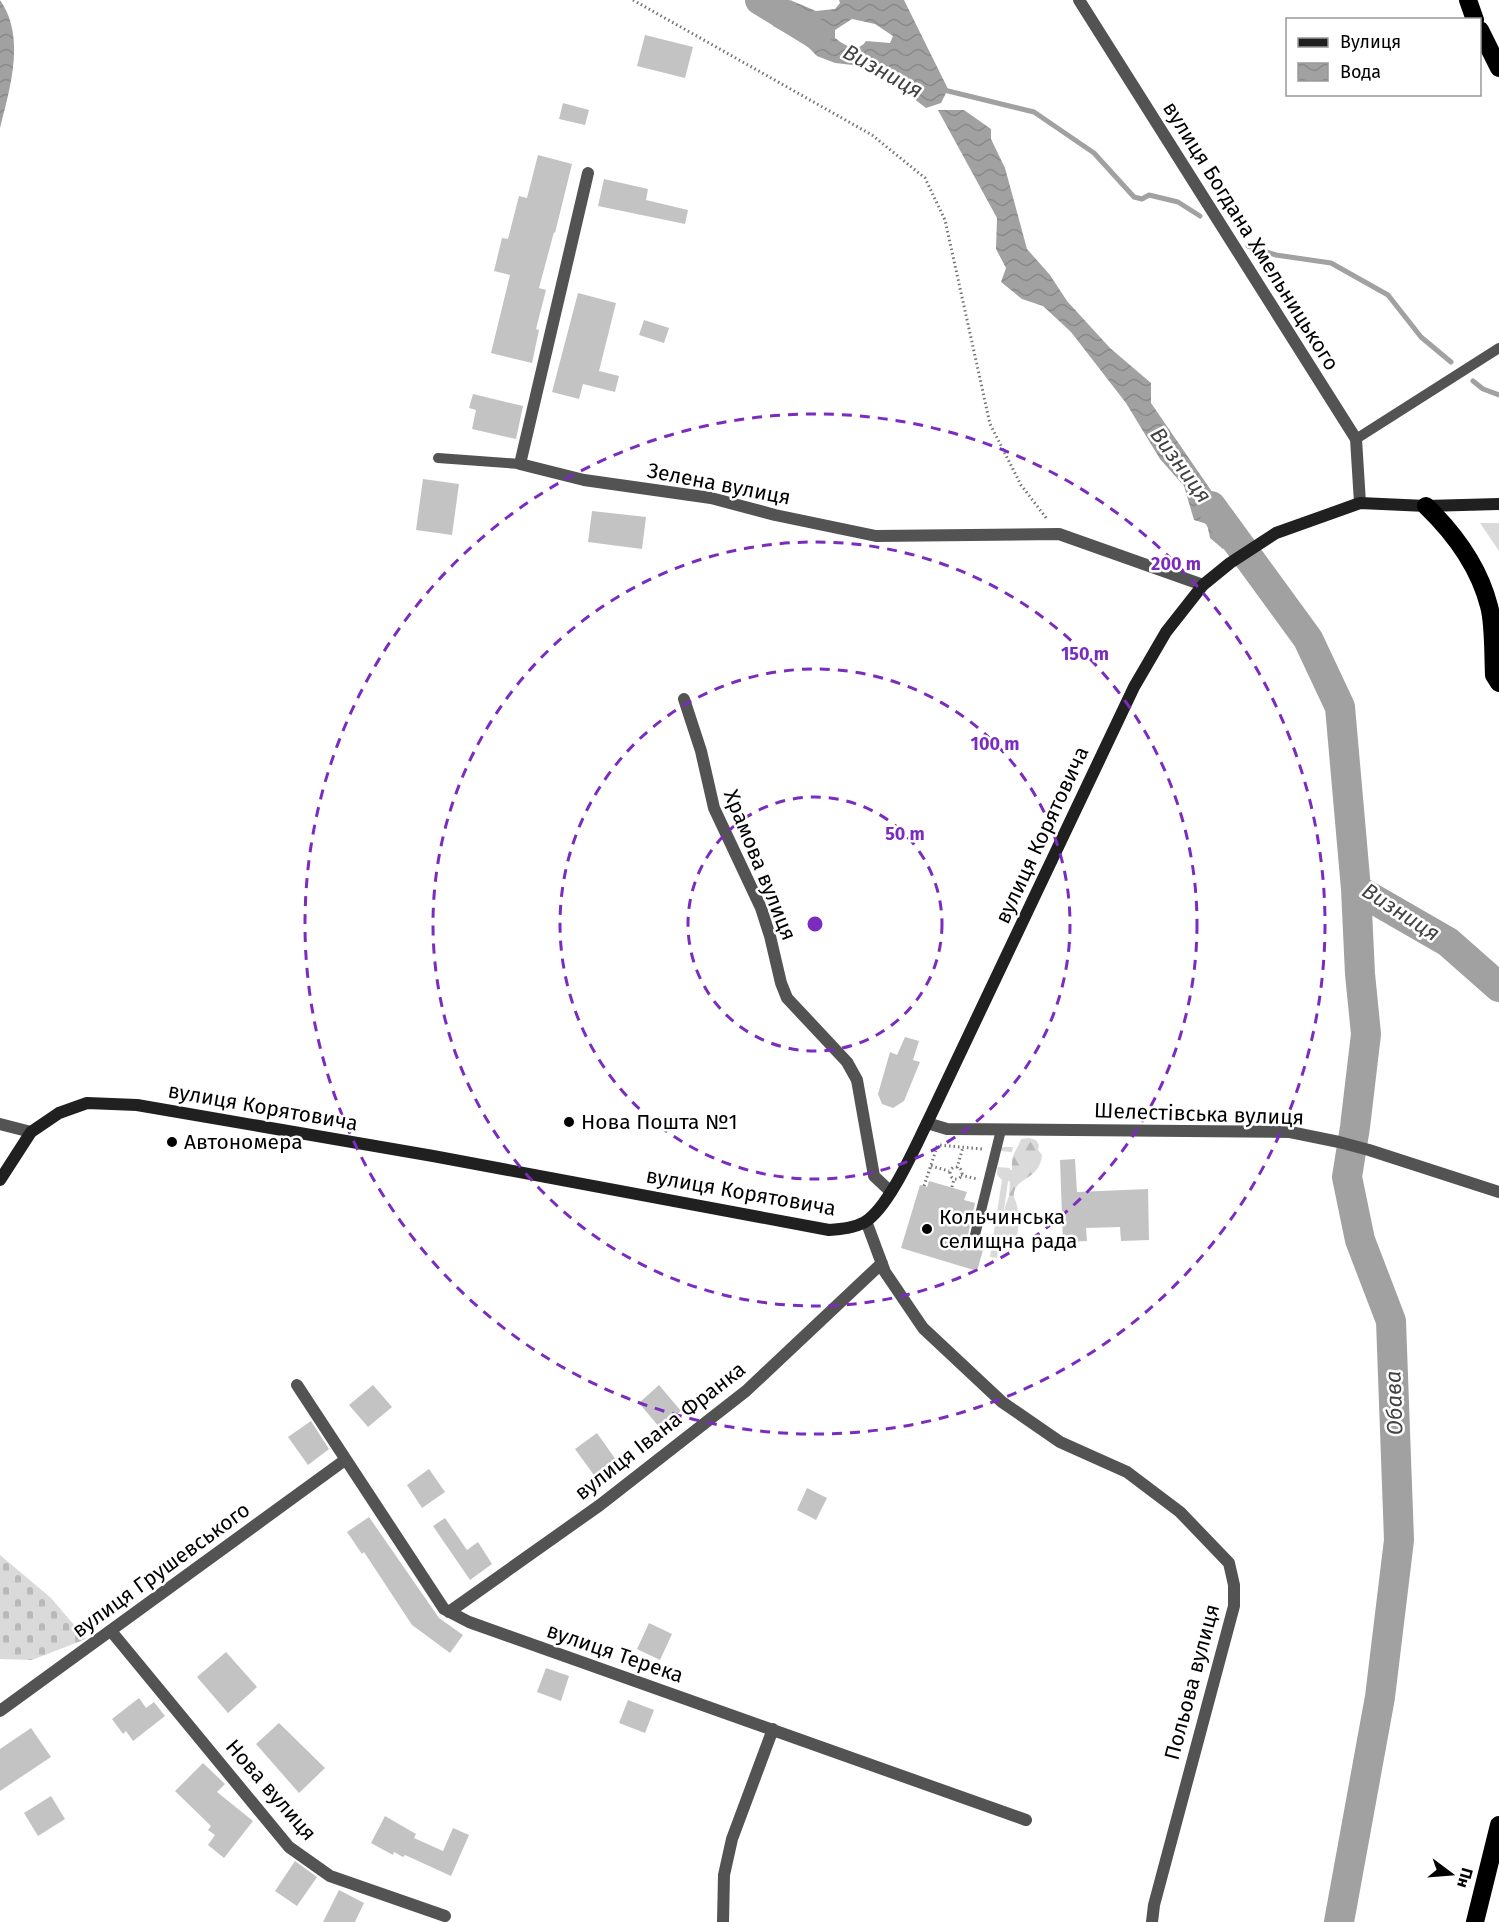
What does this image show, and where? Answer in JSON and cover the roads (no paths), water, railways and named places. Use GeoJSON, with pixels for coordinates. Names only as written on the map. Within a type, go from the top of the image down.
{"type":"FeatureCollection","features":[{"type":"Feature","properties":{"kind":"highway"},"geometry":{"type":"LineString","coordinates":[[1468,0],[1474,18]]}},
{"type":"Feature","properties":{"kind":"highway"},"geometry":{"type":"LineString","coordinates":[[1481,34],[1499,68]]}},
{"type":"Feature","properties":{"kind":"highway"},"geometry":{"type":"LineString","coordinates":[[1426,506],[1447,526],[1476,569],[1490,608],[1494,675],[1499,683]]}},
{"type":"Feature","properties":{"kind":"highway"},"geometry":{"type":"LineString","coordinates":[[1490,608],[1499,590]]}},
{"type":"Feature","properties":{"kind":"highway"},"geometry":{"type":"LineString","coordinates":[[1475,1922],[1499,1825]]}},
{"type":"Feature","properties":{"kind":"main road"},"geometry":{"type":"LineString","coordinates":[[1360,503],[1426,506],[1499,504]]}},
{"type":"Feature","properties":{"kind":"main road","name":"вулиця Корятовича"},"geometry":{"type":"LineString","coordinates":[[0,1180],[31,1132],[59,1113],[87,1104],[137,1105],[433,1156],[829,1230],[847,1229],[866,1221],[880,1208],[891,1192],[927,1123],[1134,687],[1166,632],[1203,585],[1230,563],[1276,533],[1360,503]]}},
{"type":"Feature","properties":{"kind":"street","name":"вулиця Богдана Хмельницького"},"geometry":{"type":"LineString","coordinates":[[1079,0],[1356,439],[1360,503]]}},
{"type":"Feature","properties":{"kind":"street"},"geometry":{"type":"LineString","coordinates":[[520,464],[588,173]]}},
{"type":"Feature","properties":{"kind":"street","name":"Зелена вулиця"},"geometry":{"type":"LineString","coordinates":[[520,464],[584,480],[711,498],[775,515],[876,536],[1059,534],[1203,585]]}},
{"type":"Feature","properties":{"kind":"street","name":"Храмова вулиця"},"geometry":{"type":"LineString","coordinates":[[684,699],[701,751],[714,808],[760,908],[787,998],[847,1062],[857,1080],[874,1176],[891,1192]]}},
{"type":"Feature","properties":{"kind":"street","name":"Шелестівська вулиця"},"geometry":{"type":"LineString","coordinates":[[927,1123],[947,1129],[1290,1132],[1369,1150],[1499,1192]]}},
{"type":"Feature","properties":{"kind":"street"},"geometry":{"type":"LineString","coordinates":[[0,1124],[31,1132]]}},
{"type":"Feature","properties":{"kind":"street","name":"Польова вулиця"},"geometry":{"type":"LineString","coordinates":[[866,1221],[882,1263],[923,1328],[1002,1402],[1060,1442],[1127,1472],[1180,1512],[1229,1563],[1234,1585],[1234,1606],[1157,1894],[1152,1922]]}},
{"type":"Feature","properties":{"kind":"street","name":"вулиця Івана Франка"},"geometry":{"type":"LineString","coordinates":[[449,1612],[600,1505],[746,1390],[882,1263]]}},
{"type":"Feature","properties":{"kind":"street","name":"вулиця Терека"},"geometry":{"type":"LineString","coordinates":[[297,1385],[444,1609],[449,1612],[469,1622],[1026,1820]]}},
{"type":"Feature","properties":{"kind":"street","name":"вулиця Грушевського"},"geometry":{"type":"LineString","coordinates":[[0,1711],[345,1460]]}},
{"type":"Feature","properties":{"kind":"street","name":"Нова вулиця"},"geometry":{"type":"LineString","coordinates":[[111,1630],[289,1847],[330,1876],[444,1916]]}},
{"type":"Feature","properties":{"kind":"street"},"geometry":{"type":"LineString","coordinates":[[723,1922],[724,1875],[732,1839],[773,1729]]}},
{"type":"Feature","properties":{"kind":"lane"},"geometry":{"type":"LineString","coordinates":[[1356,439],[1499,348]]}},
{"type":"Feature","properties":{"kind":"lane"},"geometry":{"type":"LineString","coordinates":[[438,458],[520,464]]}},
{"type":"Feature","properties":{"kind":"lane"},"geometry":{"type":"LineString","coordinates":[[973,1243],[1001,1130]]}},
{"type":"Feature","properties":{"kind":"water"},"geometry":{"type":"Polygon","coordinates":[[[0,0],[8,14],[12,30],[14,63],[0,128],[0,0]]]}},
{"type":"Feature","properties":{"kind":"water"},"geometry":{"type":"Polygon","coordinates":[[[790,0],[816,11],[835,9],[840,3],[839,0],[904,0],[948,89],[941,103],[926,108],[866,65],[835,63],[817,56],[803,42],[773,26],[790,0]],[[852,19],[835,30],[835,38],[855,48],[866,41],[890,43],[893,36],[875,24],[852,19]]]}},
{"type":"Feature","properties":{"kind":"water"},"geometry":{"type":"Polygon","coordinates":[[[938,110],[964,110],[991,129],[991,139],[1005,168],[1027,249],[1050,275],[1067,301],[1110,348],[1151,383],[1151,403],[1241,534],[1223,549],[1210,538],[1207,524],[1194,520],[1184,486],[1160,459],[1126,403],[1071,332],[1043,306],[1022,299],[1001,282],[1006,268],[996,249],[997,218],[938,110]]]}},
{"type":"Feature","properties":{"kind":"waterway","name":"Визниця"},"geometry":{"type":"LineString","coordinates":[[760,0],[817,35]]}},
{"type":"Feature","properties":{"kind":"waterway"},"geometry":{"type":"LineString","coordinates":[[944,90],[1034,112],[1094,153],[1134,197],[1142,199],[1149,195],[1178,202],[1200,216]]}},
{"type":"Feature","properties":{"kind":"waterway"},"geometry":{"type":"LineString","coordinates":[[1248,246],[1276,255],[1331,263],[1388,295],[1421,337],[1451,362]]}},
{"type":"Feature","properties":{"kind":"waterway"},"geometry":{"type":"LineString","coordinates":[[1473,381],[1483,389],[1499,395]]}},
{"type":"Feature","properties":{"kind":"waterway","name":"Визниця"},"geometry":{"type":"LineString","coordinates":[[1211,506],[1308,639],[1340,707],[1356,889],[1448,942],[1499,987]]}},
{"type":"Feature","properties":{"kind":"waterway","name":"Обава"},"geometry":{"type":"LineString","coordinates":[[1339,1922],[1380,1697],[1399,1540],[1391,1321],[1360,1240],[1347,1177],[1366,1034],[1360,974],[1356,889]]}},
{"type":"Feature","properties":{"kind":"place","name":"Нова Пошта №1"},"geometry":{"type":"Point","coordinates":[569,1122]}},
{"type":"Feature","properties":{"kind":"place","name":"Автономера"},"geometry":{"type":"Point","coordinates":[172,1142]}},
{"type":"Feature","properties":{"kind":"place","name":"Кольчинська селищна рада"},"geometry":{"type":"Point","coordinates":[927,1229]}}]}
